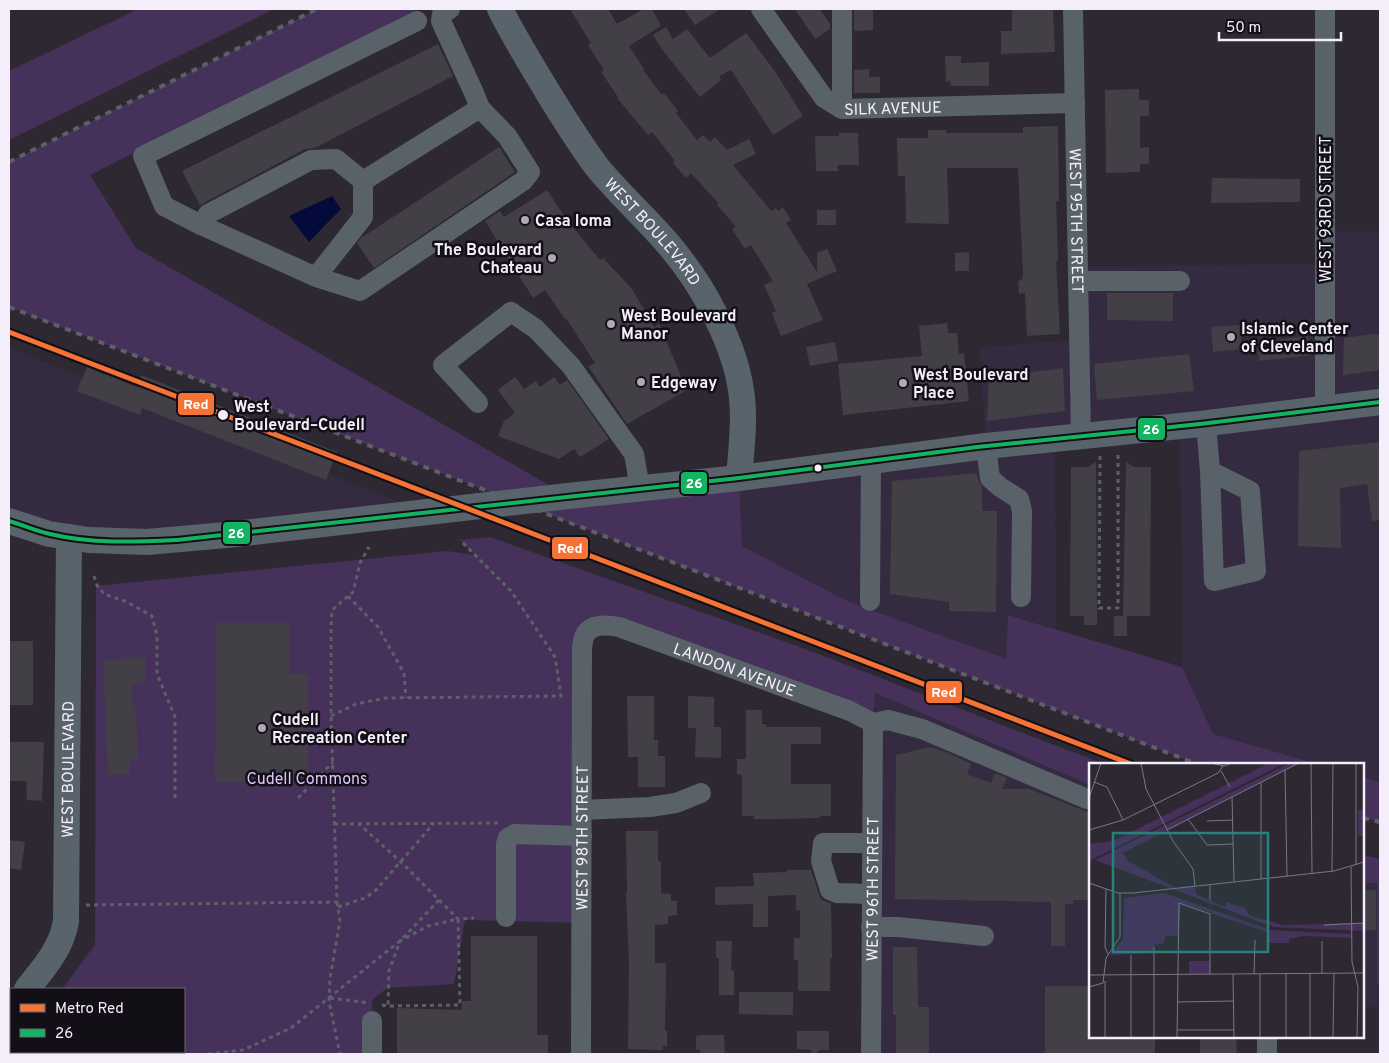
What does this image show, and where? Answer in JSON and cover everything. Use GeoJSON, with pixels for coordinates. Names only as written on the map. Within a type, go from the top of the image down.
{"type":"FeatureCollection","features":[{"type":"Feature","properties":{"kind":"main road","name":"WEST BOULEVARD"},"geometry":{"type":"LineString","coordinates":[[500,9],[580,143],[608,180],[670,246],[694,279],[712,310],[732,358],[742,398],[743,422],[739,478]]}},
{"type":"Feature","properties":{"kind":"main road"},"geometry":{"type":"LineString","coordinates":[[9,521],[49,534],[109,541],[147,542],[226,535],[739,478],[986,446],[1206,423],[1380,402]]}},
{"type":"Feature","properties":{"kind":"main road","name":"WEST BOULEVARD"},"geometry":{"type":"LineString","coordinates":[[28,988],[52,955],[63,933],[66,922],[69,537]]}},
{"type":"Feature","properties":{"kind":"street"},"geometry":{"type":"LineString","coordinates":[[417,21],[143,156],[164,206],[316,277],[360,291],[523,181],[530,172],[507,136],[480,108],[440,20],[442,14],[450,9]]}},
{"type":"Feature","properties":{"kind":"street","name":"SILK AVENUE"},"geometry":{"type":"LineString","coordinates":[[761,9],[824,98],[842,109],[1075,103]]}},
{"type":"Feature","properties":{"kind":"street"},"geometry":{"type":"LineString","coordinates":[[842,9],[842,109]]}},
{"type":"Feature","properties":{"kind":"street","name":"WEST 95TH STREET"},"geometry":{"type":"LineString","coordinates":[[1073,9],[1081,435]]}},
{"type":"Feature","properties":{"kind":"street","name":"WEST 93RD STREET"},"geometry":{"type":"LineString","coordinates":[[1325,9],[1325,409]]}},
{"type":"Feature","properties":{"kind":"street"},"geometry":{"type":"LineString","coordinates":[[363,181],[480,108]]}},
{"type":"Feature","properties":{"kind":"street"},"geometry":{"type":"LineString","coordinates":[[201,224],[208,214],[311,160],[336,158],[363,181],[363,217],[316,277]]}},
{"type":"Feature","properties":{"kind":"street"},"geometry":{"type":"LineString","coordinates":[[1078,281],[1180,281]]}},
{"type":"Feature","properties":{"kind":"street"},"geometry":{"type":"LineString","coordinates":[[478,403],[443,365],[511,312],[536,329],[571,366],[634,454],[640,488]]}},
{"type":"Feature","properties":{"kind":"street"},"geometry":{"type":"LineString","coordinates":[[1206,423],[1210,471],[1214,581],[1256,571],[1250,491],[1210,471]]}},
{"type":"Feature","properties":{"kind":"street"},"geometry":{"type":"LineString","coordinates":[[986,446],[990,478],[1019,499],[1022,511],[1021,597]]}},
{"type":"Feature","properties":{"kind":"street"},"geometry":{"type":"LineString","coordinates":[[870,601],[871,460]]}},
{"type":"Feature","properties":{"kind":"street","name":"LANDON AVENUE"},"geometry":{"type":"LineString","coordinates":[[594,627],[605,625],[619,627],[850,711],[872,723]]}},
{"type":"Feature","properties":{"kind":"street","name":"WEST 98TH STREET"},"geometry":{"type":"LineString","coordinates":[[581,1054],[582,647],[585,634],[594,627]]}},
{"type":"Feature","properties":{"kind":"street"},"geometry":{"type":"LineString","coordinates":[[872,723],[888,720],[922,729],[1087,799]]}},
{"type":"Feature","properties":{"kind":"street","name":"WEST 96TH STREET"},"geometry":{"type":"LineString","coordinates":[[871,1054],[872,723]]}},
{"type":"Feature","properties":{"kind":"street"},"geometry":{"type":"LineString","coordinates":[[582,810],[650,807],[676,802],[701,793]]}},
{"type":"Feature","properties":{"kind":"street"},"geometry":{"type":"LineString","coordinates":[[506,917],[506,844],[508,838],[515,834],[582,836]]}},
{"type":"Feature","properties":{"kind":"street"},"geometry":{"type":"LineString","coordinates":[[872,843],[823,844],[821,861],[830,890],[837,893],[872,894]]}},
{"type":"Feature","properties":{"kind":"street"},"geometry":{"type":"LineString","coordinates":[[871,928],[898,927],[984,936]]}},
{"type":"Feature","properties":{"kind":"street"},"geometry":{"type":"LineString","coordinates":[[372,1021],[372,1054]]}},
{"type":"Feature","properties":{"kind":"street"},"geometry":{"type":"LineString","coordinates":[[1267,1038],[1267,1054]]}},
{"type":"Feature","properties":{"kind":"path"},"geometry":{"type":"LineString","coordinates":[[1100,456],[1099,608],[1118,608],[1118,453]]}},
{"type":"Feature","properties":{"kind":"path"},"geometry":{"type":"LineString","coordinates":[[331,716],[356,704],[386,698],[561,696],[555,657],[511,591],[460,540]]}},
{"type":"Feature","properties":{"kind":"path"},"geometry":{"type":"LineString","coordinates":[[340,1054],[330,998],[330,978],[340,922],[337,905],[331,716],[332,610],[353,592],[360,563],[368,547]]}},
{"type":"Feature","properties":{"kind":"path"},"geometry":{"type":"LineString","coordinates":[[94,576],[97,585],[104,594],[127,602],[152,616],[158,636],[158,674],[175,717],[175,799]]}},
{"type":"Feature","properties":{"kind":"path"},"geometry":{"type":"LineString","coordinates":[[348,596],[378,627],[404,673],[406,698]]}},
{"type":"Feature","properties":{"kind":"path"},"geometry":{"type":"LineString","coordinates":[[298,798],[333,762]]}},
{"type":"Feature","properties":{"kind":"path"},"geometry":{"type":"LineString","coordinates":[[330,998],[388,1006],[460,1005],[458,919],[358,823]]}},
{"type":"Feature","properties":{"kind":"path"},"geometry":{"type":"LineString","coordinates":[[86,905],[337,905],[365,898],[376,890],[434,823]]}},
{"type":"Feature","properties":{"kind":"path"},"geometry":{"type":"LineString","coordinates":[[334,824],[502,823]]}},
{"type":"Feature","properties":{"kind":"path"},"geometry":{"type":"LineString","coordinates":[[208,1054],[243,1050],[291,1028],[400,941],[439,900]]}},
{"type":"Feature","properties":{"kind":"path"},"geometry":{"type":"LineString","coordinates":[[388,1006],[389,971],[400,941],[428,926],[458,919],[474,918]]}},
{"type":"Feature","properties":{"kind":"shaded area"},"geometry":{"type":"Polygon","coordinates":[[[332,196],[341,209],[309,242],[289,216],[332,196]]]}},
{"type":"Feature","properties":{"kind":"shaded area"},"geometry":{"type":"Polygon","coordinates":[[[1380,231],[1380,782],[1364,777],[1364,763],[1314,763],[1213,734],[1182,667],[1180,426],[1055,438],[1056,629],[1008,615],[1006,660],[849,602],[742,546],[739,478],[986,446],[980,348],[1079,339],[1078,266],[1325,264],[1325,232],[1380,231]]]}},
{"type":"Feature","properties":{"kind":"shaded area"},"geometry":{"type":"Polygon","coordinates":[[[9,348],[420,510],[177,540],[9,521],[9,348]]]}},
{"type":"Feature","properties":{"kind":"shaded area"},"geometry":{"type":"Polygon","coordinates":[[[874,693],[1089,785],[1089,1038],[1154,1038],[1154,1054],[871,1054],[874,693]]]}},
{"type":"Feature","properties":{"kind":"shaded area"},"geometry":{"type":"Polygon","coordinates":[[[1364,883],[1377,883],[1377,984],[1380,984],[1380,1054],[1378,1054],[1378,1007],[1364,1007],[1364,883]]]}},
{"type":"Feature","properties":{"kind":"green space"},"geometry":{"type":"Polygon","coordinates":[[[138,9],[274,9],[9,140],[9,71],[138,9]]]}},
{"type":"Feature","properties":{"kind":"green space"},"geometry":{"type":"Polygon","coordinates":[[[317,9],[418,9],[90,175],[136,248],[568,496],[739,478],[742,546],[849,602],[1006,659],[1008,615],[1182,667],[1213,734],[1314,763],[1194,763],[9,307],[9,162],[317,9]]]}},
{"type":"Feature","properties":{"kind":"green space","name":"Cudell Commons"},"geometry":{"type":"Polygon","coordinates":[[[490,537],[800,647],[1101,763],[1089,763],[1089,785],[875,693],[873,723],[619,627],[585,634],[581,923],[465,920],[454,984],[387,988],[372,1000],[372,1054],[15,1054],[185,1053],[185,988],[63,988],[95,945],[96,586],[447,551],[474,555],[460,540],[490,537]]]}},
{"type":"Feature","properties":{"kind":"green space"},"geometry":{"type":"Polygon","coordinates":[[[1364,777],[1380,782],[1380,822],[1364,818],[1364,777]]]}},
{"type":"Feature","properties":{"kind":"green space"},"geometry":{"type":"Polygon","coordinates":[[[1364,855],[1380,859],[1380,984],[1377,984],[1377,883],[1364,883],[1364,855]]]}},
{"type":"Feature","properties":{"kind":"building"},"geometry":{"type":"Polygon","coordinates":[[[570,9],[608,9],[617,24],[644,9],[652,9],[661,26],[629,46],[643,70],[662,95],[664,93],[678,111],[676,113],[697,140],[703,135],[710,142],[715,137],[727,150],[749,139],[756,154],[733,165],[771,211],[776,208],[778,211],[783,207],[791,220],[786,223],[817,272],[817,253],[827,249],[837,271],[807,284],[823,320],[781,336],[772,313],[776,311],[764,285],[773,281],[751,245],[745,249],[732,229],[736,227],[717,205],[719,204],[691,173],[686,178],[673,163],[675,161],[652,132],[648,135],[617,98],[601,72],[604,70],[588,45],[591,43],[570,9]]]}},
{"type":"Feature","properties":{"kind":"building"},"geometry":{"type":"Polygon","coordinates":[[[684,9],[720,9],[695,25],[684,9]]]}},
{"type":"Feature","properties":{"kind":"building"},"geometry":{"type":"Polygon","coordinates":[[[795,9],[820,9],[830,24],[830,29],[815,39],[795,9]]]}},
{"type":"Feature","properties":{"kind":"building"},"geometry":{"type":"Polygon","coordinates":[[[854,9],[873,9],[873,30],[854,31],[854,9]]]}},
{"type":"Feature","properties":{"kind":"building"},"geometry":{"type":"Polygon","coordinates":[[[1012,9],[1053,9],[1055,52],[1001,54],[1001,31],[1012,31],[1012,9]]]}},
{"type":"Feature","properties":{"kind":"building"},"geometry":{"type":"Polygon","coordinates":[[[666,27],[673,39],[687,29],[710,58],[746,33],[774,70],[803,116],[773,135],[731,70],[719,76],[721,80],[700,97],[664,52],[653,35],[666,27]]]}},
{"type":"Feature","properties":{"kind":"building"},"geometry":{"type":"Polygon","coordinates":[[[438,44],[453,76],[315,148],[305,149],[200,205],[182,171],[438,44]]]}},
{"type":"Feature","properties":{"kind":"building"},"geometry":{"type":"Polygon","coordinates":[[[945,56],[961,56],[961,63],[989,62],[989,86],[951,86],[950,81],[946,82],[945,56]]]}},
{"type":"Feature","properties":{"kind":"building"},"geometry":{"type":"Polygon","coordinates":[[[869,69],[869,77],[880,77],[880,93],[854,93],[854,70],[869,69]]]}},
{"type":"Feature","properties":{"kind":"building"},"geometry":{"type":"Polygon","coordinates":[[[1139,89],[1139,100],[1149,100],[1149,116],[1140,116],[1140,148],[1149,147],[1149,164],[1140,164],[1140,172],[1106,173],[1105,90],[1139,89]]]}},
{"type":"Feature","properties":{"kind":"building"},"geometry":{"type":"Polygon","coordinates":[[[1058,126],[1059,201],[1056,201],[1058,261],[1056,261],[1060,334],[1027,336],[1025,293],[1019,294],[1018,281],[1022,280],[1023,274],[1018,168],[947,168],[949,224],[906,223],[905,176],[898,176],[897,138],[928,138],[928,130],[946,130],[946,133],[1023,133],[1023,127],[1058,126]]]}},
{"type":"Feature","properties":{"kind":"building"},"geometry":{"type":"Polygon","coordinates":[[[839,133],[858,133],[859,165],[838,165],[838,171],[816,171],[815,136],[839,136],[839,133]]]}},
{"type":"Feature","properties":{"kind":"building"},"geometry":{"type":"Polygon","coordinates":[[[499,147],[515,172],[374,268],[357,243],[361,238],[499,147]]]}},
{"type":"Feature","properties":{"kind":"building"},"geometry":{"type":"Polygon","coordinates":[[[1212,178],[1300,179],[1300,202],[1211,203],[1212,178]]]}},
{"type":"Feature","properties":{"kind":"building"},"geometry":{"type":"Polygon","coordinates":[[[547,190],[566,219],[600,260],[603,258],[632,289],[654,327],[659,324],[687,390],[627,424],[588,366],[595,363],[566,318],[545,290],[533,298],[485,221],[500,211],[504,217],[547,190]]]}},
{"type":"Feature","properties":{"kind":"building"},"geometry":{"type":"Polygon","coordinates":[[[817,210],[836,210],[836,225],[817,225],[817,210]]]}},
{"type":"Feature","properties":{"kind":"building"},"geometry":{"type":"Polygon","coordinates":[[[969,252],[969,271],[955,271],[955,253],[969,252]]]}},
{"type":"Feature","properties":{"kind":"building"},"geometry":{"type":"Polygon","coordinates":[[[1107,293],[1173,293],[1173,321],[1107,320],[1107,293]]]}},
{"type":"Feature","properties":{"kind":"building","name":"West Boulevard Place"},"geometry":{"type":"Polygon","coordinates":[[[947,323],[948,333],[957,333],[959,354],[964,353],[969,401],[843,415],[838,364],[922,356],[919,326],[947,323]]]}},
{"type":"Feature","properties":{"kind":"building"},"geometry":{"type":"Polygon","coordinates":[[[1240,325],[1242,349],[1213,352],[1211,327],[1240,325]]]}},
{"type":"Feature","properties":{"kind":"building"},"geometry":{"type":"Polygon","coordinates":[[[1373,334],[1380,335],[1380,370],[1343,375],[1344,338],[1373,334]]]}},
{"type":"Feature","properties":{"kind":"building"},"geometry":{"type":"Polygon","coordinates":[[[1308,336],[1312,355],[1259,361],[1257,342],[1308,336]]]}},
{"type":"Feature","properties":{"kind":"building"},"geometry":{"type":"Polygon","coordinates":[[[835,342],[838,361],[810,366],[806,347],[835,342]]]}},
{"type":"Feature","properties":{"kind":"building"},"geometry":{"type":"Polygon","coordinates":[[[1189,354],[1194,391],[1097,400],[1094,364],[1189,354]]]}},
{"type":"Feature","properties":{"kind":"building"},"geometry":{"type":"Polygon","coordinates":[[[87,367],[137,387],[141,375],[337,452],[326,480],[142,408],[140,415],[77,391],[87,367]]]}},
{"type":"Feature","properties":{"kind":"building"},"geometry":{"type":"Polygon","coordinates":[[[1063,368],[1065,411],[987,421],[989,378],[1063,368]]]}},
{"type":"Feature","properties":{"kind":"building"},"geometry":{"type":"Polygon","coordinates":[[[515,377],[524,389],[536,381],[540,387],[554,377],[560,385],[567,380],[609,439],[580,457],[574,449],[559,459],[498,436],[504,421],[515,413],[498,390],[515,377]]]}},
{"type":"Feature","properties":{"kind":"building"},"geometry":{"type":"Polygon","coordinates":[[[1380,442],[1380,520],[1372,521],[1367,484],[1340,488],[1341,548],[1298,546],[1299,451],[1380,442]]]}},
{"type":"Feature","properties":{"kind":"building"},"geometry":{"type":"Polygon","coordinates":[[[1096,462],[1097,625],[1084,625],[1084,616],[1070,616],[1071,467],[1088,467],[1096,462]]]}},
{"type":"Feature","properties":{"kind":"building"},"geometry":{"type":"Polygon","coordinates":[[[1126,462],[1134,467],[1151,467],[1150,616],[1127,616],[1127,636],[1114,636],[1114,616],[1123,616],[1126,462]]]}},
{"type":"Feature","properties":{"kind":"building"},"geometry":{"type":"Polygon","coordinates":[[[977,473],[982,487],[982,511],[997,511],[996,612],[949,611],[949,602],[890,594],[892,481],[977,473]]]}},
{"type":"Feature","properties":{"kind":"building","name":"Cudell Recreation Center"},"geometry":{"type":"Polygon","coordinates":[[[216,623],[289,623],[289,674],[308,674],[308,782],[215,782],[216,623]]]}},
{"type":"Feature","properties":{"kind":"building"},"geometry":{"type":"Polygon","coordinates":[[[9,641],[33,641],[33,705],[9,705],[9,641]]]}},
{"type":"Feature","properties":{"kind":"building"},"geometry":{"type":"Polygon","coordinates":[[[122,657],[145,657],[146,683],[132,683],[133,711],[136,711],[138,759],[130,759],[130,774],[108,775],[103,660],[122,660],[122,657]]]}},
{"type":"Feature","properties":{"kind":"building"},"geometry":{"type":"Polygon","coordinates":[[[627,696],[654,696],[654,740],[658,740],[658,756],[665,756],[665,787],[638,787],[638,757],[628,757],[627,696]]]}},
{"type":"Feature","properties":{"kind":"building"},"geometry":{"type":"Polygon","coordinates":[[[688,696],[714,697],[714,727],[721,727],[721,758],[695,757],[696,728],[688,728],[688,696]]]}},
{"type":"Feature","properties":{"kind":"building"},"geometry":{"type":"Polygon","coordinates":[[[746,710],[762,710],[762,724],[766,724],[766,727],[821,727],[821,744],[791,744],[791,784],[831,784],[831,816],[820,816],[820,818],[754,819],[754,816],[742,816],[742,775],[737,774],[737,759],[746,759],[746,710]]]}},
{"type":"Feature","properties":{"kind":"building"},"geometry":{"type":"Polygon","coordinates":[[[9,742],[44,742],[42,801],[27,800],[26,781],[9,781],[9,742]]]}},
{"type":"Feature","properties":{"kind":"building"},"geometry":{"type":"Polygon","coordinates":[[[931,747],[971,764],[967,774],[991,783],[995,773],[1007,778],[1002,789],[1029,789],[1089,813],[1089,900],[1073,900],[1073,904],[1065,904],[1065,946],[1051,946],[1051,902],[895,899],[896,755],[931,747]]]}},
{"type":"Feature","properties":{"kind":"building"},"geometry":{"type":"Polygon","coordinates":[[[626,831],[658,831],[658,861],[661,861],[661,893],[671,894],[671,901],[677,901],[677,915],[668,916],[668,924],[655,925],[655,963],[666,963],[665,1031],[667,1031],[667,1046],[663,1046],[663,1050],[628,1049],[629,962],[626,831]]]}},
{"type":"Feature","properties":{"kind":"building"},"geometry":{"type":"Polygon","coordinates":[[[9,840],[25,842],[21,870],[9,868],[9,840]]]}},
{"type":"Feature","properties":{"kind":"building"},"geometry":{"type":"Polygon","coordinates":[[[787,870],[811,870],[821,900],[831,903],[832,958],[830,958],[830,991],[798,991],[798,960],[794,960],[794,938],[800,938],[800,910],[796,910],[796,895],[768,896],[768,927],[753,927],[753,904],[715,905],[715,887],[754,886],[753,873],[787,872],[787,870]]]}},
{"type":"Feature","properties":{"kind":"building"},"geometry":{"type":"Polygon","coordinates":[[[1364,890],[1376,890],[1376,930],[1364,930],[1364,890]]]}},
{"type":"Feature","properties":{"kind":"building"},"geometry":{"type":"Polygon","coordinates":[[[471,936],[537,936],[537,1035],[548,1035],[548,1054],[397,1054],[397,1008],[462,1010],[462,1001],[471,1001],[471,936]]]}},
{"type":"Feature","properties":{"kind":"building"},"geometry":{"type":"Polygon","coordinates":[[[716,941],[732,941],[731,970],[734,970],[734,995],[719,995],[719,958],[716,958],[716,941]]]}},
{"type":"Feature","properties":{"kind":"building"},"geometry":{"type":"Polygon","coordinates":[[[893,947],[917,947],[918,1007],[929,1007],[929,1054],[896,1054],[896,1015],[893,1015],[893,947]]]}},
{"type":"Feature","properties":{"kind":"building"},"geometry":{"type":"Polygon","coordinates":[[[1045,986],[1089,986],[1089,1038],[1155,1038],[1155,1054],[1045,1054],[1045,986]]]}},
{"type":"Feature","properties":{"kind":"building"},"geometry":{"type":"Polygon","coordinates":[[[739,992],[793,992],[793,1015],[739,1014],[739,992]]]}},
{"type":"Feature","properties":{"kind":"building"},"geometry":{"type":"Polygon","coordinates":[[[797,1031],[829,1031],[829,1050],[819,1050],[816,1054],[813,1054],[810,1050],[797,1049],[797,1031]]]}},
{"type":"Feature","properties":{"kind":"building"},"geometry":{"type":"Polygon","coordinates":[[[724,1035],[725,1054],[700,1054],[700,1050],[696,1050],[696,1036],[724,1035]]]}},
{"type":"Feature","properties":{"kind":"building"},"geometry":{"type":"Polygon","coordinates":[[[1200,1038],[1236,1038],[1237,1054],[1200,1054],[1200,1038]]]}},
{"type":"Feature","properties":{"kind":"railway"},"geometry":{"type":"LineString","coordinates":[[9,162],[317,9]]}},
{"type":"Feature","properties":{"kind":"railway"},"geometry":{"type":"LineString","coordinates":[[9,307],[1194,763]]}},
{"type":"Feature","properties":{"kind":"railway"},"geometry":{"type":"LineString","coordinates":[[1364,818],[1380,822]]}},
{"type":"Feature","properties":{"kind":"metro line","name":"Red"},"geometry":{"type":"LineString","coordinates":[[9,332],[1128,763]]}},
{"type":"Feature","properties":{"kind":"transit line","name":"26"},"geometry":{"type":"LineString","coordinates":[[9,521],[45,533],[97,541],[177,540],[739,478],[977,447],[1200,424],[1380,402]]}},
{"type":"Feature","properties":{"kind":"place","name":"Casa Ioma"},"geometry":{"type":"Point","coordinates":[525,220]}},
{"type":"Feature","properties":{"kind":"place","name":"The Boulevard Chateau"},"geometry":{"type":"Point","coordinates":[552,258]}},
{"type":"Feature","properties":{"kind":"place","name":"West Boulevard Manor"},"geometry":{"type":"Point","coordinates":[611,324]}},
{"type":"Feature","properties":{"kind":"place","name":"Islamic Center of Cleveland"},"geometry":{"type":"Point","coordinates":[1231,337]}},
{"type":"Feature","properties":{"kind":"place","name":"Edgeway"},"geometry":{"type":"Point","coordinates":[641,382]}},
{"type":"Feature","properties":{"kind":"place","name":"West Boulevard Place"},"geometry":{"type":"Point","coordinates":[903,383]}},
{"type":"Feature","properties":{"kind":"place","name":"West Boulevard–Cudell"},"geometry":{"type":"Point","coordinates":[223,415]}},
{"type":"Feature","properties":{"kind":"place","name":"Cudell Recreation Center"},"geometry":{"type":"Point","coordinates":[262,728]}}]}
